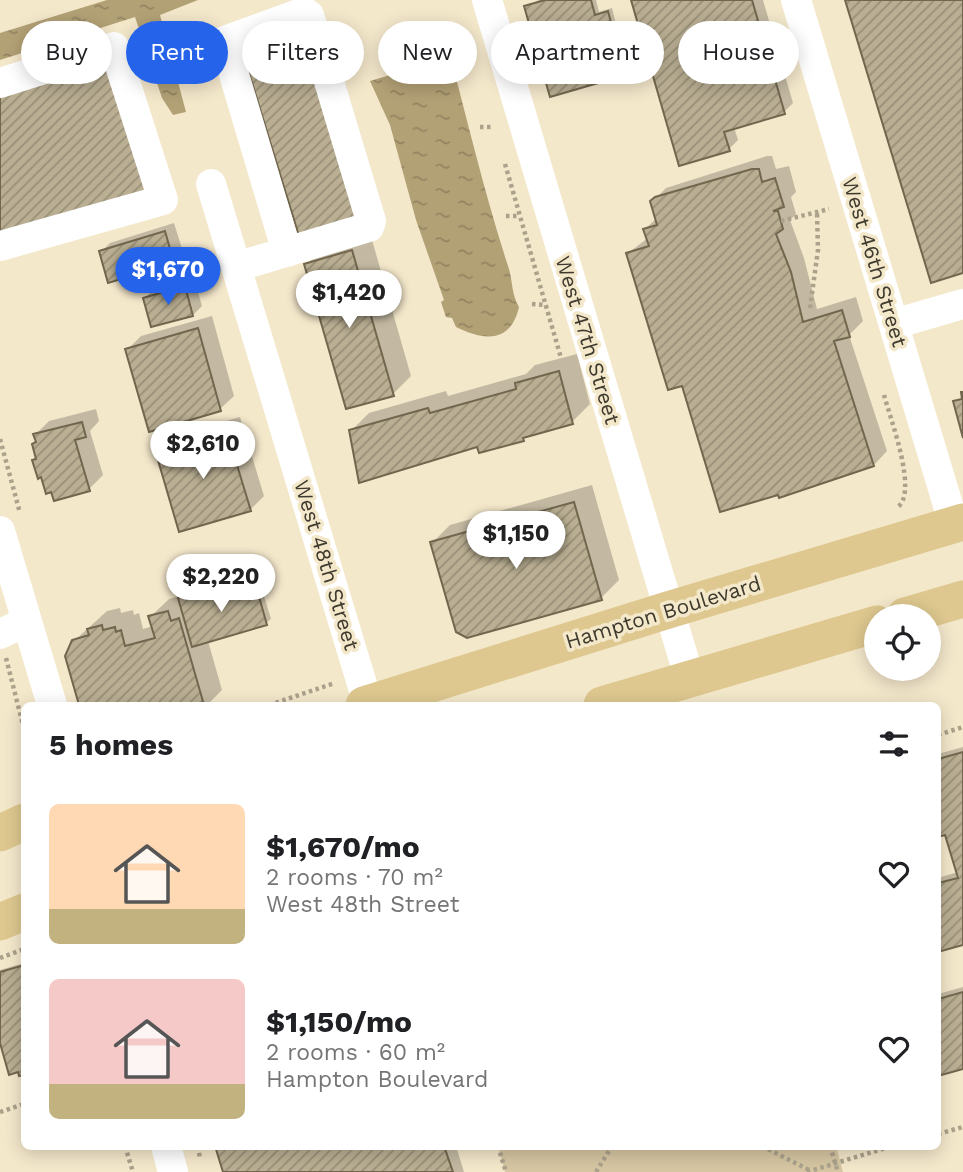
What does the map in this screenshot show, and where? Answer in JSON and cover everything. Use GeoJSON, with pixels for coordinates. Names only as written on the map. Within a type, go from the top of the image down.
{"type":"FeatureCollection","features":[{"type":"Feature","properties":{"kind":"main road","name":"Hampton Boulevard"},"geometry":{"type":"LineString","coordinates":[[376,702],[668,610],[958,524]]}},
{"type":"Feature","properties":{"kind":"main road"},"geometry":{"type":"LineString","coordinates":[[941,605],[963,599]]}},
{"type":"Feature","properties":{"kind":"main road"},"geometry":{"type":"LineString","coordinates":[[613,702],[864,628]]}},
{"type":"Feature","properties":{"kind":"main road"},"geometry":{"type":"LineString","coordinates":[[0,833],[21,823]]}},
{"type":"Feature","properties":{"kind":"main road"},"geometry":{"type":"LineString","coordinates":[[0,922],[21,913]]}},
{"type":"Feature","properties":{"kind":"street","name":"West 47th Street"},"geometry":{"type":"LineString","coordinates":[[486,0],[690,680]]}},
{"type":"Feature","properties":{"kind":"street","name":"West 46th Street"},"geometry":{"type":"LineString","coordinates":[[796,0],[958,524]]}},
{"type":"Feature","properties":{"kind":"street"},"geometry":{"type":"LineString","coordinates":[[236,267],[287,252],[369,227],[371,221],[309,15],[304,12],[224,41],[287,252]]}},
{"type":"Feature","properties":{"kind":"street"},"geometry":{"type":"LineString","coordinates":[[0,83],[114,47],[163,200],[0,246]]}},
{"type":"Feature","properties":{"kind":"street","name":"West 48th Street"},"geometry":{"type":"LineString","coordinates":[[211,184],[365,702]]}},
{"type":"Feature","properties":{"kind":"street"},"geometry":{"type":"LineString","coordinates":[[894,324],[952,307],[963,331]]}},
{"type":"Feature","properties":{"kind":"street"},"geometry":{"type":"LineString","coordinates":[[0,531],[10,635],[50,702]]}},
{"type":"Feature","properties":{"kind":"street"},"geometry":{"type":"LineString","coordinates":[[167,1150],[173,1172]]}},
{"type":"Feature","properties":{"kind":"path"},"geometry":{"type":"LineString","coordinates":[[490,114],[498,139]]}},
{"type":"Feature","properties":{"kind":"path"},"geometry":{"type":"LineString","coordinates":[[480,127],[494,127]]}},
{"type":"Feature","properties":{"kind":"path"},"geometry":{"type":"LineString","coordinates":[[501,152],[561,358]]}},
{"type":"Feature","properties":{"kind":"path"},"geometry":{"type":"LineString","coordinates":[[827,201],[833,221]]}},
{"type":"Feature","properties":{"kind":"path"},"geometry":{"type":"LineString","coordinates":[[781,221],[829,209]]}},
{"type":"Feature","properties":{"kind":"path"},"geometry":{"type":"LineString","coordinates":[[810,308],[818,250],[817,212]]}},
{"type":"Feature","properties":{"kind":"path"},"geometry":{"type":"LineString","coordinates":[[506,216],[520,216]]}},
{"type":"Feature","properties":{"kind":"path"},"geometry":{"type":"LineString","coordinates":[[532,304],[546,305]]}},
{"type":"Feature","properties":{"kind":"path"},"geometry":{"type":"LineString","coordinates":[[881,387],[908,493],[904,502],[890,509]]}},
{"type":"Feature","properties":{"kind":"path"},"geometry":{"type":"LineString","coordinates":[[10,635],[21,709]]}},
{"type":"Feature","properties":{"kind":"path"},"geometry":{"type":"LineString","coordinates":[[941,734],[963,727]]}},
{"type":"Feature","properties":{"kind":"path"},"geometry":{"type":"LineString","coordinates":[[0,958],[21,950]]}},
{"type":"Feature","properties":{"kind":"path"},"geometry":{"type":"LineString","coordinates":[[0,1112],[21,1105]]}},
{"type":"Feature","properties":{"kind":"path"},"geometry":{"type":"LineString","coordinates":[[941,1132],[963,1127]]}},
{"type":"Feature","properties":{"kind":"path"},"geometry":{"type":"LineString","coordinates":[[126,1150],[133,1172]]}},
{"type":"Feature","properties":{"kind":"path"},"geometry":{"type":"LineString","coordinates":[[499,1150],[506,1172]]}},
{"type":"Feature","properties":{"kind":"path"},"geometry":{"type":"LineString","coordinates":[[596,1172],[609,1150]]}},
{"type":"Feature","properties":{"kind":"path"},"geometry":{"type":"LineString","coordinates":[[769,1150],[810,1172],[878,1150]]}},
{"type":"Feature","properties":{"kind":"path"},"geometry":{"type":"LineString","coordinates":[[831,1150],[838,1172]]}},
{"type":"Feature","properties":{"kind":"shaded area"},"geometry":{"type":"Polygon","coordinates":[[[499,1150],[837,1150],[843,1172],[505,1172],[499,1150]]]}},
{"type":"Feature","properties":{"kind":"water"},"geometry":{"type":"Polygon","coordinates":[[[107,0],[198,0],[160,15],[162,21],[136,21],[135,17],[112,24],[112,21],[39,21],[107,0]]]}},
{"type":"Feature","properties":{"kind":"water"},"geometry":{"type":"Polygon","coordinates":[[[21,27],[21,53],[0,60],[0,33],[21,27]]]}},
{"type":"Feature","properties":{"kind":"water"},"geometry":{"type":"Polygon","coordinates":[[[378,79],[378,84],[458,84],[519,307],[515,319],[503,333],[486,336],[466,332],[456,327],[452,318],[446,317],[441,302],[444,300],[416,220],[390,125],[370,81],[378,79]]]}},
{"type":"Feature","properties":{"kind":"water"},"geometry":{"type":"Polygon","coordinates":[[[157,84],[178,84],[186,112],[173,115],[162,98],[157,84]]]}},
{"type":"Feature","properties":{"kind":"building"},"geometry":{"type":"Polygon","coordinates":[[[545,0],[591,0],[595,15],[608,11],[611,21],[528,21],[524,6],[545,0]]]}},
{"type":"Feature","properties":{"kind":"building"},"geometry":{"type":"Polygon","coordinates":[[[631,0],[752,0],[758,21],[678,21],[678,84],[776,84],[785,114],[724,132],[730,151],[679,166],[655,84],[664,84],[664,21],[637,21],[631,0]]]}},
{"type":"Feature","properties":{"kind":"building"},"geometry":{"type":"Polygon","coordinates":[[[845,0],[963,0],[963,273],[931,283],[845,0]]]}},
{"type":"Feature","properties":{"kind":"building"},"geometry":{"type":"Polygon","coordinates":[[[112,74],[149,190],[0,235],[0,89],[21,83],[112,84],[112,74]]]}},
{"type":"Feature","properties":{"kind":"building"},"geometry":{"type":"Polygon","coordinates":[[[252,84],[322,84],[362,217],[299,236],[252,84]]]}},
{"type":"Feature","properties":{"kind":"building"},"geometry":{"type":"Polygon","coordinates":[[[546,84],[595,84],[550,97],[546,84]]]}},
{"type":"Feature","properties":{"kind":"building"},"geometry":{"type":"Polygon","coordinates":[[[759,169],[762,182],[775,178],[784,207],[773,211],[778,211],[783,229],[776,234],[791,272],[803,322],[842,310],[850,337],[834,341],[874,466],[779,498],[778,495],[720,512],[682,386],[668,390],[626,253],[649,246],[643,229],[657,225],[650,201],[655,197],[759,169]]]}},
{"type":"Feature","properties":{"kind":"building"},"geometry":{"type":"Polygon","coordinates":[[[165,231],[174,263],[108,283],[99,251],[165,231]]]}},
{"type":"Feature","properties":{"kind":"building"},"geometry":{"type":"Polygon","coordinates":[[[352,250],[394,396],[346,409],[304,264],[352,250]]]}},
{"type":"Feature","properties":{"kind":"building"},"geometry":{"type":"Polygon","coordinates":[[[185,286],[193,316],[151,327],[143,298],[185,286]]]}},
{"type":"Feature","properties":{"kind":"building"},"geometry":{"type":"Polygon","coordinates":[[[198,328],[221,411],[149,432],[125,349],[198,328]]]}},
{"type":"Feature","properties":{"kind":"building"},"geometry":{"type":"Polygon","coordinates":[[[559,371],[573,424],[523,438],[524,441],[479,453],[477,447],[359,483],[349,430],[428,408],[430,413],[516,389],[515,383],[559,371]]]}},
{"type":"Feature","properties":{"kind":"building"},"geometry":{"type":"Polygon","coordinates":[[[963,392],[963,438],[953,401],[962,399],[963,392]]]}},
{"type":"Feature","properties":{"kind":"building"},"geometry":{"type":"Polygon","coordinates":[[[82,422],[86,437],[75,440],[90,491],[54,501],[51,492],[46,494],[32,460],[36,459],[32,444],[36,442],[33,434],[82,422]]]}},
{"type":"Feature","properties":{"kind":"building"},"geometry":{"type":"Polygon","coordinates":[[[226,429],[251,511],[179,532],[155,450],[226,429]]]}},
{"type":"Feature","properties":{"kind":"building"},"geometry":{"type":"Polygon","coordinates":[[[574,502],[602,600],[467,638],[456,632],[430,542],[574,502]]]}},
{"type":"Feature","properties":{"kind":"building"},"geometry":{"type":"Polygon","coordinates":[[[256,586],[267,625],[192,647],[178,598],[218,587],[221,596],[256,586]]]}},
{"type":"Feature","properties":{"kind":"building"},"geometry":{"type":"Polygon","coordinates":[[[168,611],[171,621],[179,618],[203,702],[78,702],[65,656],[72,640],[89,635],[87,629],[102,625],[103,630],[115,627],[116,632],[121,630],[125,646],[155,638],[148,616],[168,611]]]}},
{"type":"Feature","properties":{"kind":"building"},"geometry":{"type":"Polygon","coordinates":[[[963,752],[963,945],[941,951],[941,882],[958,878],[945,835],[941,836],[941,758],[963,752]]]}},
{"type":"Feature","properties":{"kind":"building"},"geometry":{"type":"Polygon","coordinates":[[[21,966],[19,1076],[18,1072],[9,1075],[0,1043],[0,972],[21,966]]]}},
{"type":"Feature","properties":{"kind":"building"},"geometry":{"type":"Polygon","coordinates":[[[963,992],[963,1069],[941,1075],[941,998],[963,992]]]}},
{"type":"Feature","properties":{"kind":"building"},"geometry":{"type":"Polygon","coordinates":[[[216,1150],[445,1150],[453,1172],[223,1172],[216,1150]]]}}]}
